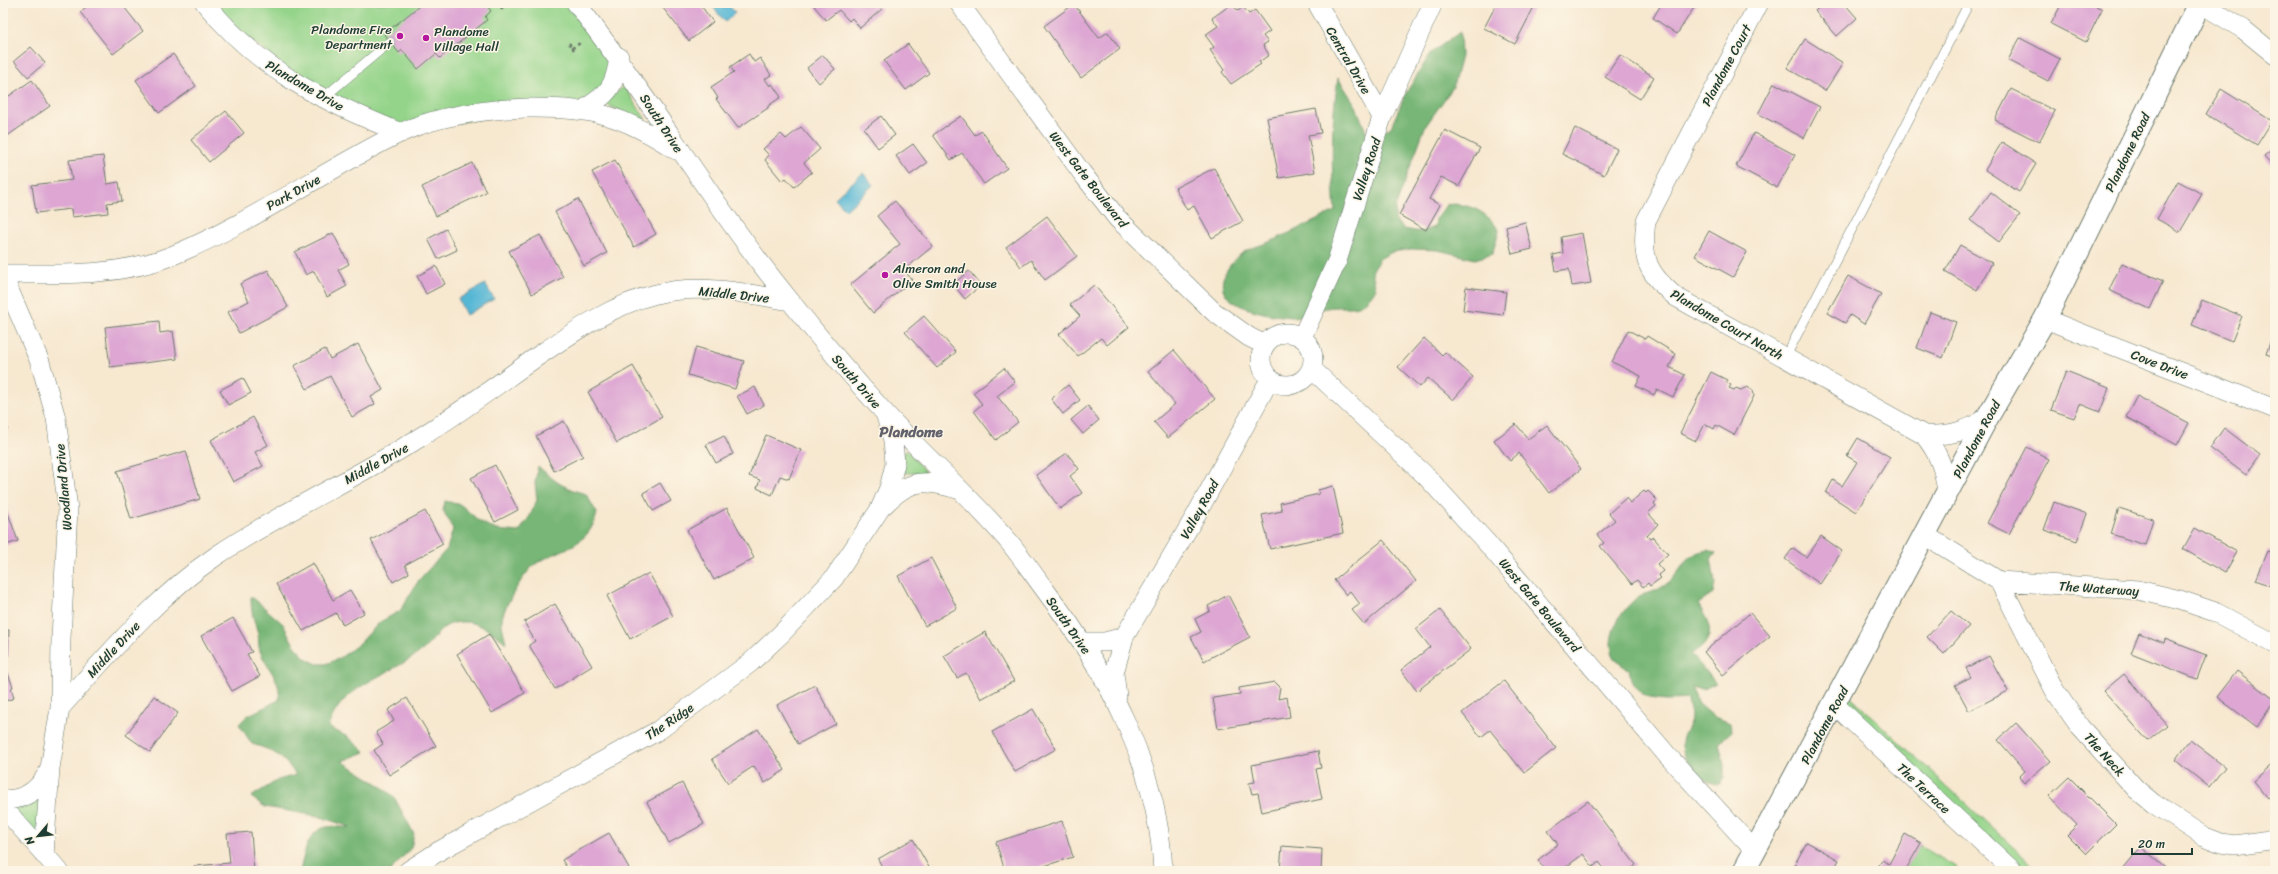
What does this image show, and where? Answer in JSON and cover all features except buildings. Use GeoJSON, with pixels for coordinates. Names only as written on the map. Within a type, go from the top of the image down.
{"type":"FeatureCollection","features":[{"type":"Feature","properties":{"kind":"main road","name":"Plandome Road"},"geometry":{"type":"LineString","coordinates":[[1744,871],[1835,705],[1987,418],[2045,319],[2200,3]]}},
{"type":"Feature","properties":{"kind":"street","name":"Plandome Drive"},"geometry":{"type":"LineString","coordinates":[[205,3],[234,36],[253,54],[275,70],[323,98],[401,133]]}},
{"type":"Feature","properties":{"kind":"street","name":"South Drive"},"geometry":{"type":"LineString","coordinates":[[576,3],[619,57],[682,154],[733,228],[790,301],[885,413],[961,490],[1010,544],[1083,642],[1118,704],[1141,759],[1152,794],[1162,841],[1163,871]]}},
{"type":"Feature","properties":{"kind":"street","name":"West Gate Boulevard"},"geometry":{"type":"LineString","coordinates":[[959,3],[1082,173],[1117,218],[1214,312],[1249,337],[1265,345]]}},
{"type":"Feature","properties":{"kind":"street","name":"Central Drive"},"geometry":{"type":"LineString","coordinates":[[1317,3],[1382,118]]}},
{"type":"Feature","properties":{"kind":"street","name":"Valley Road"},"geometry":{"type":"LineString","coordinates":[[1302,337],[1336,261],[1382,118],[1433,3]]}},
{"type":"Feature","properties":{"kind":"street","name":"Plandome Court"},"geometry":{"type":"LineString","coordinates":[[1694,128],[1759,3]]}},
{"type":"Feature","properties":{"kind":"street"},"geometry":{"type":"LineString","coordinates":[[2200,3],[2243,29],[2275,55]]}},
{"type":"Feature","properties":{"kind":"street"},"geometry":{"type":"LineString","coordinates":[[583,110],[597,100],[613,85],[619,57]]}},
{"type":"Feature","properties":{"kind":"street","name":"Park Drive"},"geometry":{"type":"LineString","coordinates":[[3,275],[112,271],[170,257],[237,224],[401,133],[441,119],[494,109],[583,110],[626,121],[644,129],[682,154]]}},
{"type":"Feature","properties":{"kind":"street","name":"Plandome Court North"},"geometry":{"type":"LineString","coordinates":[[1694,128],[1646,221],[1642,245],[1649,266],[1657,281],[1676,297],[1924,435],[1935,448],[1941,461],[1947,494]]}},
{"type":"Feature","properties":{"kind":"street","name":"Woodland Drive"},"geometry":{"type":"LineString","coordinates":[[3,275],[40,362],[56,418],[63,463],[68,509],[61,638],[60,708]]}},
{"type":"Feature","properties":{"kind":"street","name":"Middle Drive"},"geometry":{"type":"LineString","coordinates":[[60,708],[137,623],[176,587],[216,556],[284,514],[419,439],[581,326],[626,303],[658,293],[707,289],[790,301]]}},
{"type":"Feature","properties":{"kind":"street","name":"Cove Drive"},"geometry":{"type":"LineString","coordinates":[[2045,319],[2275,409]]}},
{"type":"Feature","properties":{"kind":"street"},"geometry":{"type":"LineString","coordinates":[[1295,333],[1302,337],[1313,352],[1312,369],[1307,377],[1291,385],[1282,385],[1270,379],[1263,369],[1261,361],[1265,345],[1278,334],[1295,333]]}},
{"type":"Feature","properties":{"kind":"street","name":"West Gate Boulevard"},"geometry":{"type":"LineString","coordinates":[[1312,369],[1431,482],[1487,543],[1667,755],[1755,852]]}},
{"type":"Feature","properties":{"kind":"street","name":"Valley Road"},"geometry":{"type":"LineString","coordinates":[[1118,704],[1114,673],[1124,637],[1196,515],[1270,379]]}},
{"type":"Feature","properties":{"kind":"street","name":"The Ridge"},"geometry":{"type":"LineString","coordinates":[[408,871],[439,851],[659,730],[750,663],[782,633],[834,578],[880,509],[889,488],[895,464],[893,440],[885,413]]}},
{"type":"Feature","properties":{"kind":"street","name":"Plandome Court North"},"geometry":{"type":"LineString","coordinates":[[1924,435],[1942,436],[1958,433],[1973,427],[1987,418]]}},
{"type":"Feature","properties":{"kind":"street","name":"The Ridge"},"geometry":{"type":"LineString","coordinates":[[880,509],[895,494],[913,483],[925,481],[961,490]]}},
{"type":"Feature","properties":{"kind":"street","name":"The Waterway"},"geometry":{"type":"LineString","coordinates":[[1925,535],[1999,581],[2138,590],[2180,600],[2215,612],[2275,644]]}},
{"type":"Feature","properties":{"kind":"street","name":"The Neck"},"geometry":{"type":"LineString","coordinates":[[1999,581],[2055,691],[2080,727],[2136,789],[2154,804],[2203,836],[2221,843],[2235,845],[2269,840],[2275,837]]}},
{"type":"Feature","properties":{"kind":"street"},"geometry":{"type":"LineString","coordinates":[[1083,642],[1105,642],[1124,637]]}},
{"type":"Feature","properties":{"kind":"street","name":"The Terrace"},"geometry":{"type":"LineString","coordinates":[[1835,705],[2013,871]]}},
{"type":"Feature","properties":{"kind":"street"},"geometry":{"type":"LineString","coordinates":[[44,855],[50,768],[60,708]]}},
{"type":"Feature","properties":{"kind":"street"},"geometry":{"type":"LineString","coordinates":[[3,800],[24,798],[32,793],[40,786],[50,768]]}},
{"type":"Feature","properties":{"kind":"street"},"geometry":{"type":"LineString","coordinates":[[3,807],[59,871]]}},
{"type":"Feature","properties":{"kind":"lane"},"geometry":{"type":"LineString","coordinates":[[1785,358],[1969,3]]}},
{"type":"Feature","properties":{"kind":"lane"},"geometry":{"type":"LineString","coordinates":[[323,98],[390,42]]}},
{"type":"Feature","properties":{"kind":"path"},"geometry":{"type":"LineString","coordinates":[[497,3],[504,11]]}},
{"type":"Feature","properties":{"kind":"path"},"geometry":{"type":"LineString","coordinates":[[569,43],[574,50]]}},
{"type":"Feature","properties":{"kind":"green space"},"geometry":{"type":"Polygon","coordinates":[[[205,3],[576,3],[619,57],[597,100],[539,108],[401,133],[323,98],[205,3]]]}},
{"type":"Feature","properties":{"kind":"green space"},"geometry":{"type":"Polygon","coordinates":[[[1460,32],[1461,56],[1453,87],[1425,127],[1395,208],[1395,220],[1403,229],[1422,232],[1435,227],[1436,219],[1446,205],[1454,204],[1469,207],[1484,214],[1490,219],[1499,232],[1492,254],[1475,259],[1438,250],[1412,249],[1392,252],[1379,259],[1372,272],[1376,289],[1364,302],[1354,307],[1326,308],[1302,316],[1294,317],[1263,313],[1234,302],[1225,294],[1222,283],[1227,270],[1241,254],[1335,211],[1332,144],[1338,78],[1356,106],[1369,140],[1391,127],[1406,93],[1431,53],[1460,32]]]}},
{"type":"Feature","properties":{"kind":"green space"},"geometry":{"type":"Polygon","coordinates":[[[624,86],[645,118],[645,121],[605,103],[624,86]]]}},
{"type":"Feature","properties":{"kind":"green space"},"geometry":{"type":"Polygon","coordinates":[[[906,450],[926,473],[903,473],[904,451],[906,450]]]}},
{"type":"Feature","properties":{"kind":"green space"},"geometry":{"type":"Polygon","coordinates":[[[538,466],[559,483],[586,494],[597,513],[588,533],[581,540],[537,563],[527,572],[516,588],[502,619],[506,643],[489,630],[476,624],[461,622],[449,625],[441,630],[425,648],[408,661],[370,681],[348,696],[337,708],[328,727],[348,737],[365,752],[342,761],[381,786],[394,797],[414,834],[411,848],[390,871],[300,871],[305,851],[315,833],[320,829],[327,827],[350,827],[318,816],[265,807],[251,797],[278,780],[296,775],[282,758],[272,751],[252,744],[239,724],[247,716],[279,700],[276,680],[259,649],[258,633],[252,611],[251,596],[283,624],[293,643],[305,658],[317,664],[326,664],[340,658],[359,644],[380,622],[400,611],[419,580],[447,549],[453,529],[443,510],[445,501],[461,505],[479,521],[496,530],[519,532],[530,516],[537,500],[535,483],[538,466]]]}},
{"type":"Feature","properties":{"kind":"green space"},"geometry":{"type":"Polygon","coordinates":[[[1707,550],[1716,552],[1711,559],[1715,583],[1713,594],[1698,604],[1709,626],[1710,632],[1705,643],[1691,654],[1716,683],[1704,689],[1691,688],[1699,704],[1714,717],[1731,723],[1732,731],[1719,744],[1724,764],[1724,778],[1720,784],[1713,783],[1700,776],[1688,763],[1682,748],[1682,741],[1691,717],[1688,699],[1668,700],[1650,698],[1643,694],[1632,680],[1629,669],[1619,663],[1613,654],[1611,644],[1612,634],[1617,623],[1630,604],[1639,596],[1664,586],[1675,576],[1689,558],[1699,552],[1707,550]]]}},
{"type":"Feature","properties":{"kind":"green space"},"geometry":{"type":"Polygon","coordinates":[[[1843,690],[2039,871],[2013,871],[1835,705],[1843,690]]]}},
{"type":"Feature","properties":{"kind":"green space"},"geometry":{"type":"Polygon","coordinates":[[[40,786],[44,855],[3,807],[40,786]]]}},
{"type":"Feature","properties":{"kind":"green space"},"geometry":{"type":"Polygon","coordinates":[[[1919,845],[1957,868],[1955,871],[1905,871],[1919,845]]]}},
{"type":"Feature","properties":{"kind":"water"},"geometry":{"type":"Polygon","coordinates":[[[710,3],[727,3],[735,13],[725,22],[710,3]]]}},
{"type":"Feature","properties":{"kind":"water"},"geometry":{"type":"Polygon","coordinates":[[[863,173],[873,185],[846,210],[835,198],[863,173]]]}},
{"type":"Feature","properties":{"kind":"water"},"geometry":{"type":"Polygon","coordinates":[[[485,284],[494,299],[466,315],[458,299],[485,284]]]}},
{"type":"Feature","properties":{"kind":"place","name":"Plandome Fire Department"},"geometry":{"type":"Point","coordinates":[400,36]}},
{"type":"Feature","properties":{"kind":"place","name":"Plandome Village Hall"},"geometry":{"type":"Point","coordinates":[426,38]}},
{"type":"Feature","properties":{"kind":"place","name":"Almeron and Olive Smith House"},"geometry":{"type":"Point","coordinates":[885,275]}},
{"type":"Feature","properties":{"kind":"district","name":"Plandome"},"geometry":{"type":"Point","coordinates":[911,432]}}]}
